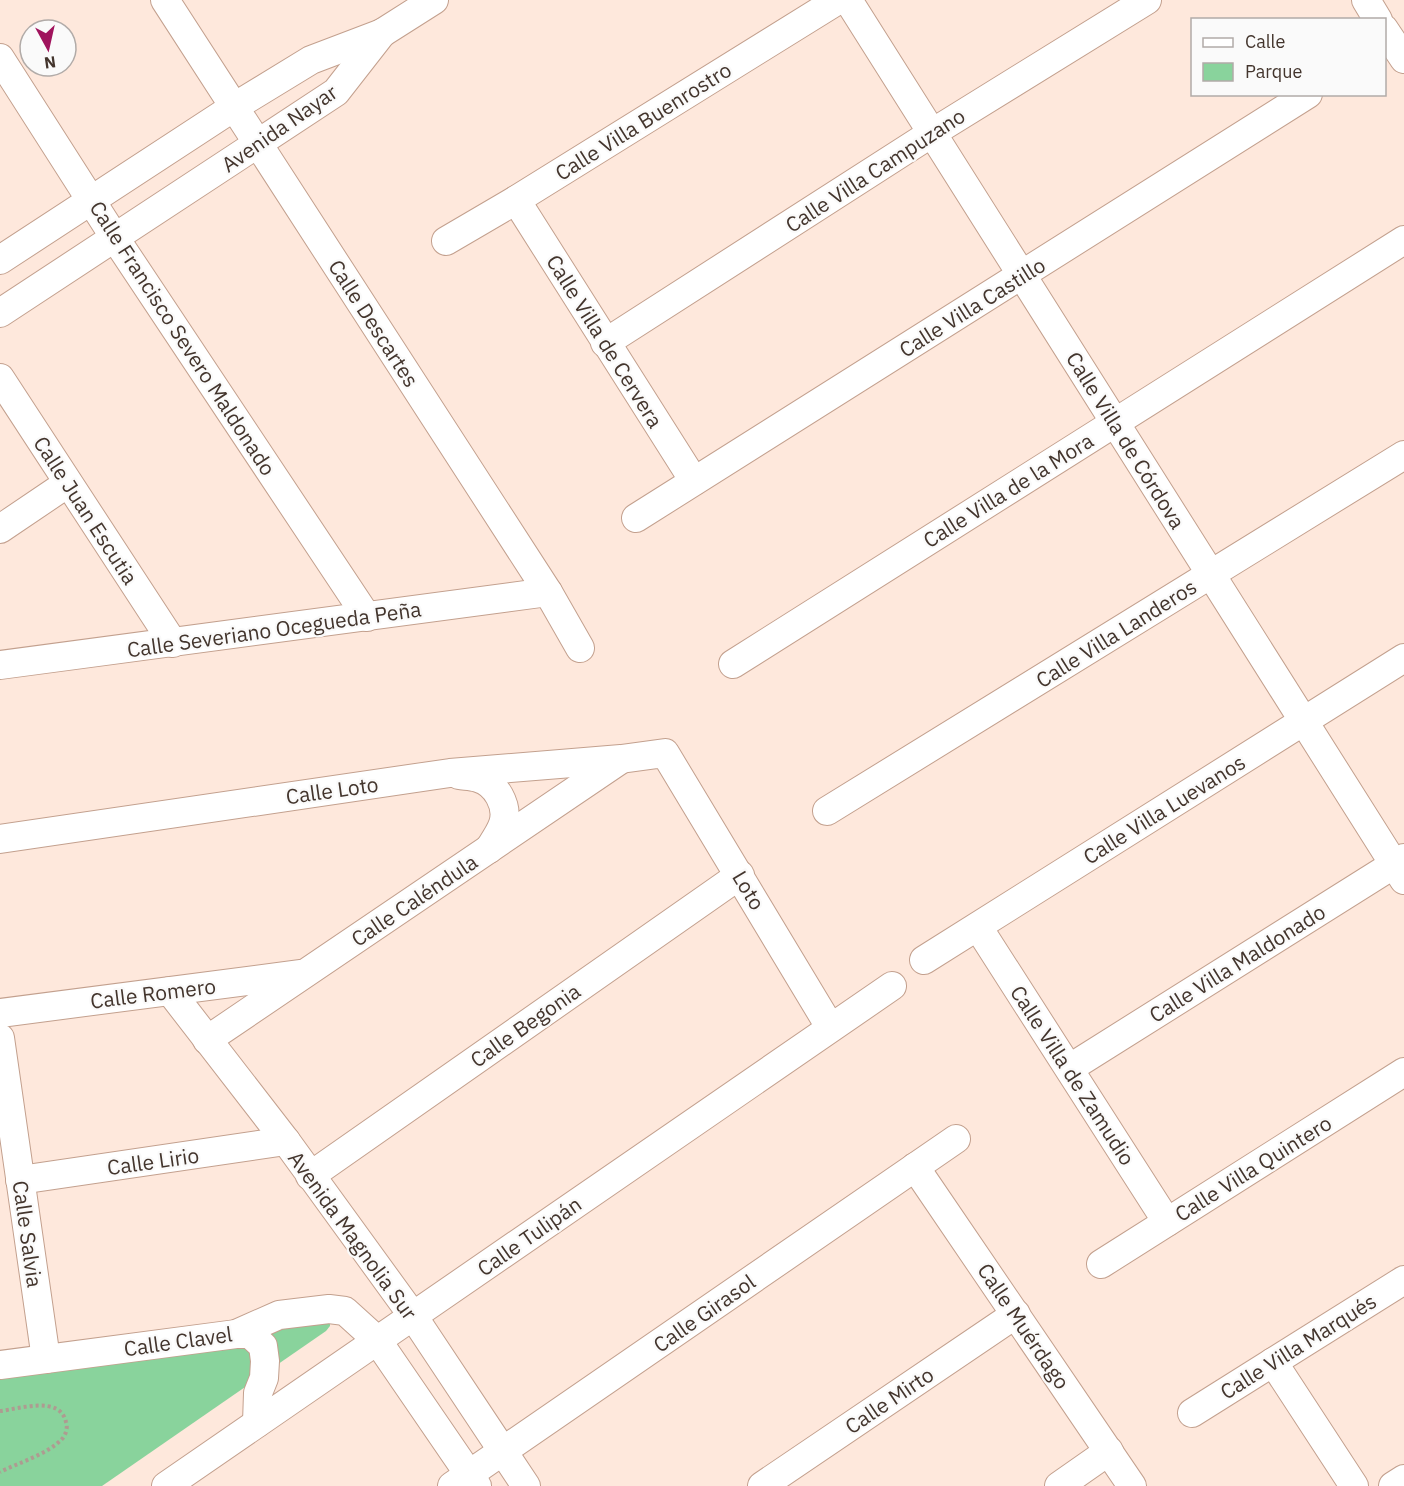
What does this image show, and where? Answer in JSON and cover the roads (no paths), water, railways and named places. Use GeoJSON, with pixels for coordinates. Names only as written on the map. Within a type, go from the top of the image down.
{"type":"FeatureCollection","features":[{"type":"Feature","properties":{"kind":"street","name":"Calle Descartes"},"geometry":{"type":"LineString","coordinates":[[165,0],[548,592],[580,648]]}},
{"type":"Feature","properties":{"kind":"street"},"geometry":{"type":"LineString","coordinates":[[382,33],[434,0]]}},
{"type":"Feature","properties":{"kind":"street","name":"Calle Villa Buenrostro"},"geometry":{"type":"LineString","coordinates":[[446,241],[838,0]]}},
{"type":"Feature","properties":{"kind":"street","name":"Calle Villa de Córdova"},"geometry":{"type":"LineString","coordinates":[[848,0],[1304,722],[1401,867]]}},
{"type":"Feature","properties":{"kind":"street","name":"Calle Villa Campuzano"},"geometry":{"type":"LineString","coordinates":[[605,343],[932,133],[1147,0]]}},
{"type":"Feature","properties":{"kind":"street"},"geometry":{"type":"LineString","coordinates":[[1366,0],[1377,18]]}},
{"type":"Feature","properties":{"kind":"street","name":"Avenida Nayar"},"geometry":{"type":"LineString","coordinates":[[0,260],[234,107],[311,60],[382,33]]}},
{"type":"Feature","properties":{"kind":"street","name":"Avenida Nayar"},"geometry":{"type":"LineString","coordinates":[[0,313],[336,92],[382,33]]}},
{"type":"Feature","properties":{"kind":"street","name":"Calle Francisco Severo Maldonado"},"geometry":{"type":"LineString","coordinates":[[0,58],[115,238],[367,617]]}},
{"type":"Feature","properties":{"kind":"street","name":"Calle Villa Castillo"},"geometry":{"type":"LineString","coordinates":[[636,518],[1305,96]]}},
{"type":"Feature","properties":{"kind":"street","name":"Calle Villa de Cervera"},"geometry":{"type":"LineString","coordinates":[[516,200],[694,481]]}},
{"type":"Feature","properties":{"kind":"street","name":"Calle Villa de la Mora"},"geometry":{"type":"LineString","coordinates":[[733,664],[1404,240]]}},
{"type":"Feature","properties":{"kind":"street","name":"Calle Juan Escutia"},"geometry":{"type":"LineString","coordinates":[[0,378],[173,643]]}},
{"type":"Feature","properties":{"kind":"street","name":"Calle Villa Landeros"},"geometry":{"type":"LineString","coordinates":[[827,812],[1404,455]]}},
{"type":"Feature","properties":{"kind":"street"},"geometry":{"type":"LineString","coordinates":[[0,529],[68,483]]}},
{"type":"Feature","properties":{"kind":"street","name":"Calle Severiano Ocegueda Peña"},"geometry":{"type":"LineString","coordinates":[[0,665],[548,592]]}},
{"type":"Feature","properties":{"kind":"street","name":"Calle Villa Luevanos"},"geometry":{"type":"LineString","coordinates":[[924,960],[1404,658]]}},
{"type":"Feature","properties":{"kind":"street","name":"Calle Loto"},"geometry":{"type":"LineString","coordinates":[[0,839],[450,773],[621,759],[665,753]]}},
{"type":"Feature","properties":{"kind":"street","name":"Loto"},"geometry":{"type":"LineString","coordinates":[[665,753],[830,1028]]}},
{"type":"Feature","properties":{"kind":"street","name":"Calle Caléndula"},"geometry":{"type":"LineString","coordinates":[[207,1040],[621,759]]}},
{"type":"Feature","properties":{"kind":"street"},"geometry":{"type":"LineString","coordinates":[[450,773],[478,778],[490,784],[499,794],[504,805],[505,817],[503,826],[489,849]]}},
{"type":"Feature","properties":{"kind":"street","name":"Calle Villa Maldonado"},"geometry":{"type":"LineString","coordinates":[[1070,1068],[1401,867]]}},
{"type":"Feature","properties":{"kind":"street","name":"Calle Begonia"},"geometry":{"type":"LineString","coordinates":[[310,1176],[740,875]]}},
{"type":"Feature","properties":{"kind":"street","name":"Calle Villa de Zamudio"},"geometry":{"type":"LineString","coordinates":[[978,927],[1167,1222]]}},
{"type":"Feature","properties":{"kind":"street","name":"Calle Romero"},"geometry":{"type":"LineString","coordinates":[[0,1013],[306,973]]}},
{"type":"Feature","properties":{"kind":"street","name":"Calle Tulipán"},"geometry":{"type":"LineString","coordinates":[[166,1486],[892,986]]}},
{"type":"Feature","properties":{"kind":"street","name":"Avenida Magnolia Sur"},"geometry":{"type":"LineString","coordinates":[[170,991],[286,1141],[412,1316],[526,1486]]}},
{"type":"Feature","properties":{"kind":"street","name":"Calle Salvia"},"geometry":{"type":"LineString","coordinates":[[0,1038],[46,1359]]}},
{"type":"Feature","properties":{"kind":"street","name":"Calle Villa Quintero"},"geometry":{"type":"LineString","coordinates":[[1101,1264],[1404,1072]]}},
{"type":"Feature","properties":{"kind":"street","name":"Calle Girasol"},"geometry":{"type":"LineString","coordinates":[[466,1482],[503,1451],[956,1139]]}},
{"type":"Feature","properties":{"kind":"street","name":"Calle Lirio"},"geometry":{"type":"LineString","coordinates":[[20,1180],[286,1141]]}},
{"type":"Feature","properties":{"kind":"street","name":"Calle Muérdago"},"geometry":{"type":"LineString","coordinates":[[915,1167],[1132,1486]]}},
{"type":"Feature","properties":{"kind":"street","name":"Calle Villa Marqués"},"geometry":{"type":"LineString","coordinates":[[1192,1413],[1404,1280]]}},
{"type":"Feature","properties":{"kind":"street","name":"Calle Clavel"},"geometry":{"type":"LineString","coordinates":[[0,1365],[236,1334],[279,1316],[329,1309],[345,1311],[377,1340]]}},
{"type":"Feature","properties":{"kind":"street","name":"Calle Mirto"},"geometry":{"type":"LineString","coordinates":[[762,1486],[1016,1314]]}},
{"type":"Feature","properties":{"kind":"street"},"geometry":{"type":"LineString","coordinates":[[236,1334],[250,1334],[263,1346],[266,1361],[264,1378],[258,1393],[257,1423]]}},
{"type":"Feature","properties":{"kind":"street","name":"Avenida Magnolia Sur"},"geometry":{"type":"LineString","coordinates":[[377,1340],[466,1482]]}},
{"type":"Feature","properties":{"kind":"street"},"geometry":{"type":"LineString","coordinates":[[1273,1362],[1354,1486]]}},
{"type":"Feature","properties":{"kind":"street"},"geometry":{"type":"LineString","coordinates":[[1059,1486],[1109,1451]]}},
{"type":"Feature","properties":{"kind":"street"},"geometry":{"type":"LineString","coordinates":[[1393,1486],[1404,1479]]}}]}
